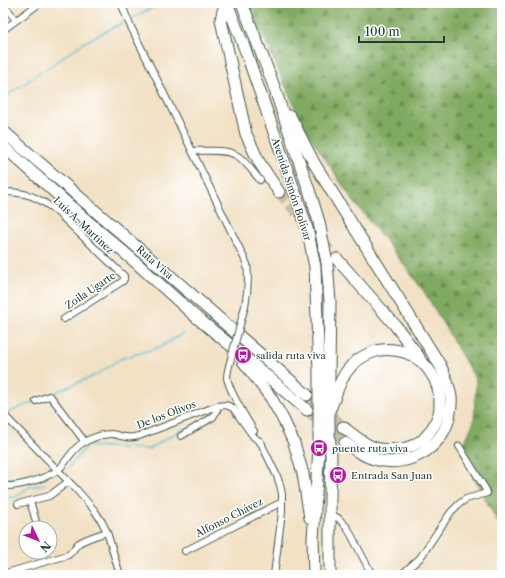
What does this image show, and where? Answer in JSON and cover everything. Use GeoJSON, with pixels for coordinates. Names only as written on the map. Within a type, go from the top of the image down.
{"type":"FeatureCollection","features":[{"type":"Feature","properties":{"kind":"highway"},"geometry":{"type":"LineString","coordinates":[[227,3],[221,16],[221,20],[246,134],[259,162],[279,192]]}},
{"type":"Feature","properties":{"kind":"highway","name":"Avenida Simón Bolívar"},"geometry":{"type":"LineString","coordinates":[[227,3],[246,52],[298,201],[308,232],[315,268],[319,372],[319,448],[313,539],[314,575]]}},
{"type":"Feature","properties":{"kind":"highway","name":"Avenida Simón Bolívar"},"geometry":{"type":"LineString","coordinates":[[242,3],[272,81],[319,222],[327,263],[330,302],[330,575]]}},
{"type":"Feature","properties":{"kind":"highway"},"geometry":{"type":"LineString","coordinates":[[272,81],[314,163],[440,365],[448,381],[451,409],[445,429],[435,444],[422,454],[411,459],[387,462],[362,455],[345,443]]}},
{"type":"Feature","properties":{"kind":"highway","name":"Ruta Viva"},"geometry":{"type":"LineString","coordinates":[[3,131],[307,395]]}},
{"type":"Feature","properties":{"kind":"highway","name":"Ruta Viva"},"geometry":{"type":"LineString","coordinates":[[3,146],[77,212],[134,260],[196,317],[240,352],[307,410]]}},
{"type":"Feature","properties":{"kind":"highway"},"geometry":{"type":"LineString","coordinates":[[337,259],[395,325],[434,377],[439,391],[440,408],[434,424],[422,440],[410,447],[390,450],[375,449],[363,443],[343,427]]}},
{"type":"Feature","properties":{"kind":"highway"},"geometry":{"type":"LineString","coordinates":[[329,411],[344,375],[357,360],[364,355],[383,349],[396,350],[408,352],[425,364]]}},
{"type":"Feature","properties":{"kind":"highway"},"geometry":{"type":"LineString","coordinates":[[240,352],[244,364],[262,385],[276,406],[294,442],[303,474],[313,539]]}},
{"type":"Feature","properties":{"kind":"street"},"geometry":{"type":"LineString","coordinates":[[3,30],[40,3]]}},
{"type":"Feature","properties":{"kind":"street"},"geometry":{"type":"LineString","coordinates":[[121,3],[130,25],[247,264],[249,285],[227,377],[230,387],[262,444],[280,484],[282,512],[274,575]]}},
{"type":"Feature","properties":{"kind":"street"},"geometry":{"type":"LineString","coordinates":[[3,4],[16,20]]}},
{"type":"Feature","properties":{"kind":"street"},"geometry":{"type":"LineString","coordinates":[[192,152],[222,152],[235,154],[240,157],[260,180]]}},
{"type":"Feature","properties":{"kind":"street","name":"Luis A. Martinez"},"geometry":{"type":"LineString","coordinates":[[3,192],[30,195],[44,201],[124,276]]}},
{"type":"Feature","properties":{"kind":"street","name":"Zoila Ugarte"},"geometry":{"type":"LineString","coordinates":[[64,319],[123,281],[124,276]]}},
{"type":"Feature","properties":{"kind":"street"},"geometry":{"type":"LineString","coordinates":[[36,401],[49,396],[51,397],[85,442]]}},
{"type":"Feature","properties":{"kind":"street"},"geometry":{"type":"LineString","coordinates":[[180,436],[213,417],[218,410],[217,406],[226,405],[233,408],[253,436],[262,444]]}},
{"type":"Feature","properties":{"kind":"street","name":"De los Olivos"},"geometry":{"type":"LineString","coordinates":[[3,486],[15,485],[46,476],[57,470],[78,446],[85,442],[111,434],[128,437],[139,436],[217,406]]}},
{"type":"Feature","properties":{"kind":"street"},"geometry":{"type":"LineString","coordinates":[[3,414],[95,511],[107,532],[120,575]]}},
{"type":"Feature","properties":{"kind":"street"},"geometry":{"type":"LineString","coordinates":[[401,575],[420,558],[458,504],[466,499],[486,493],[486,490],[459,446]]}},
{"type":"Feature","properties":{"kind":"street"},"geometry":{"type":"LineString","coordinates":[[18,504],[49,496],[68,482]]}},
{"type":"Feature","properties":{"kind":"street"},"geometry":{"type":"LineString","coordinates":[[30,501],[36,520]]}},
{"type":"Feature","properties":{"kind":"street","name":"Alfonso Chávez"},"geometry":{"type":"LineString","coordinates":[[185,551],[282,502]]}},
{"type":"Feature","properties":{"kind":"street"},"geometry":{"type":"LineString","coordinates":[[330,513],[338,518],[347,527],[373,575]]}},
{"type":"Feature","properties":{"kind":"street"},"geometry":{"type":"LineString","coordinates":[[3,574],[68,555],[80,542],[107,532]]}},
{"type":"Feature","properties":{"kind":"green space"},"geometry":{"type":"Polygon","coordinates":[[[248,3],[502,3],[502,530],[472,475],[462,448],[474,421],[476,380],[425,293],[353,201],[304,127],[248,3]]]}},
{"type":"Feature","properties":{"kind":"waterway"},"geometry":{"type":"LineString","coordinates":[[129,20],[161,3]]}},
{"type":"Feature","properties":{"kind":"waterway"},"geometry":{"type":"LineString","coordinates":[[3,98],[85,42],[126,21]]}},
{"type":"Feature","properties":{"kind":"waterway"},"geometry":{"type":"LineString","coordinates":[[51,394],[96,375],[120,359],[160,347],[184,333]]}},
{"type":"Feature","properties":{"kind":"waterway"},"geometry":{"type":"LineString","coordinates":[[5,414],[35,401]]}},
{"type":"Feature","properties":{"kind":"waterway"},"geometry":{"type":"LineString","coordinates":[[69,467],[87,446],[149,449],[184,428]]}},
{"type":"Feature","properties":{"kind":"waterway"},"geometry":{"type":"LineString","coordinates":[[3,496],[14,498],[29,487],[45,484]]}},
{"type":"Feature","properties":{"kind":"tunnel"},"geometry":{"type":"LineString","coordinates":[[279,192],[337,259]]}},
{"type":"Feature","properties":{"kind":"tunnel"},"geometry":{"type":"LineString","coordinates":[[307,395],[322,406],[343,427]]}},
{"type":"Feature","properties":{"kind":"tunnel"},"geometry":{"type":"LineString","coordinates":[[307,410],[345,443]]}},
{"type":"Feature","properties":{"kind":"place","name":"salida ruta viva"},"geometry":{"type":"Point","coordinates":[243,355]}},
{"type":"Feature","properties":{"kind":"place","name":"puente ruta viva"},"geometry":{"type":"Point","coordinates":[319,448]}},
{"type":"Feature","properties":{"kind":"place","name":"Entrada San Juan"},"geometry":{"type":"Point","coordinates":[338,475]}}]}
